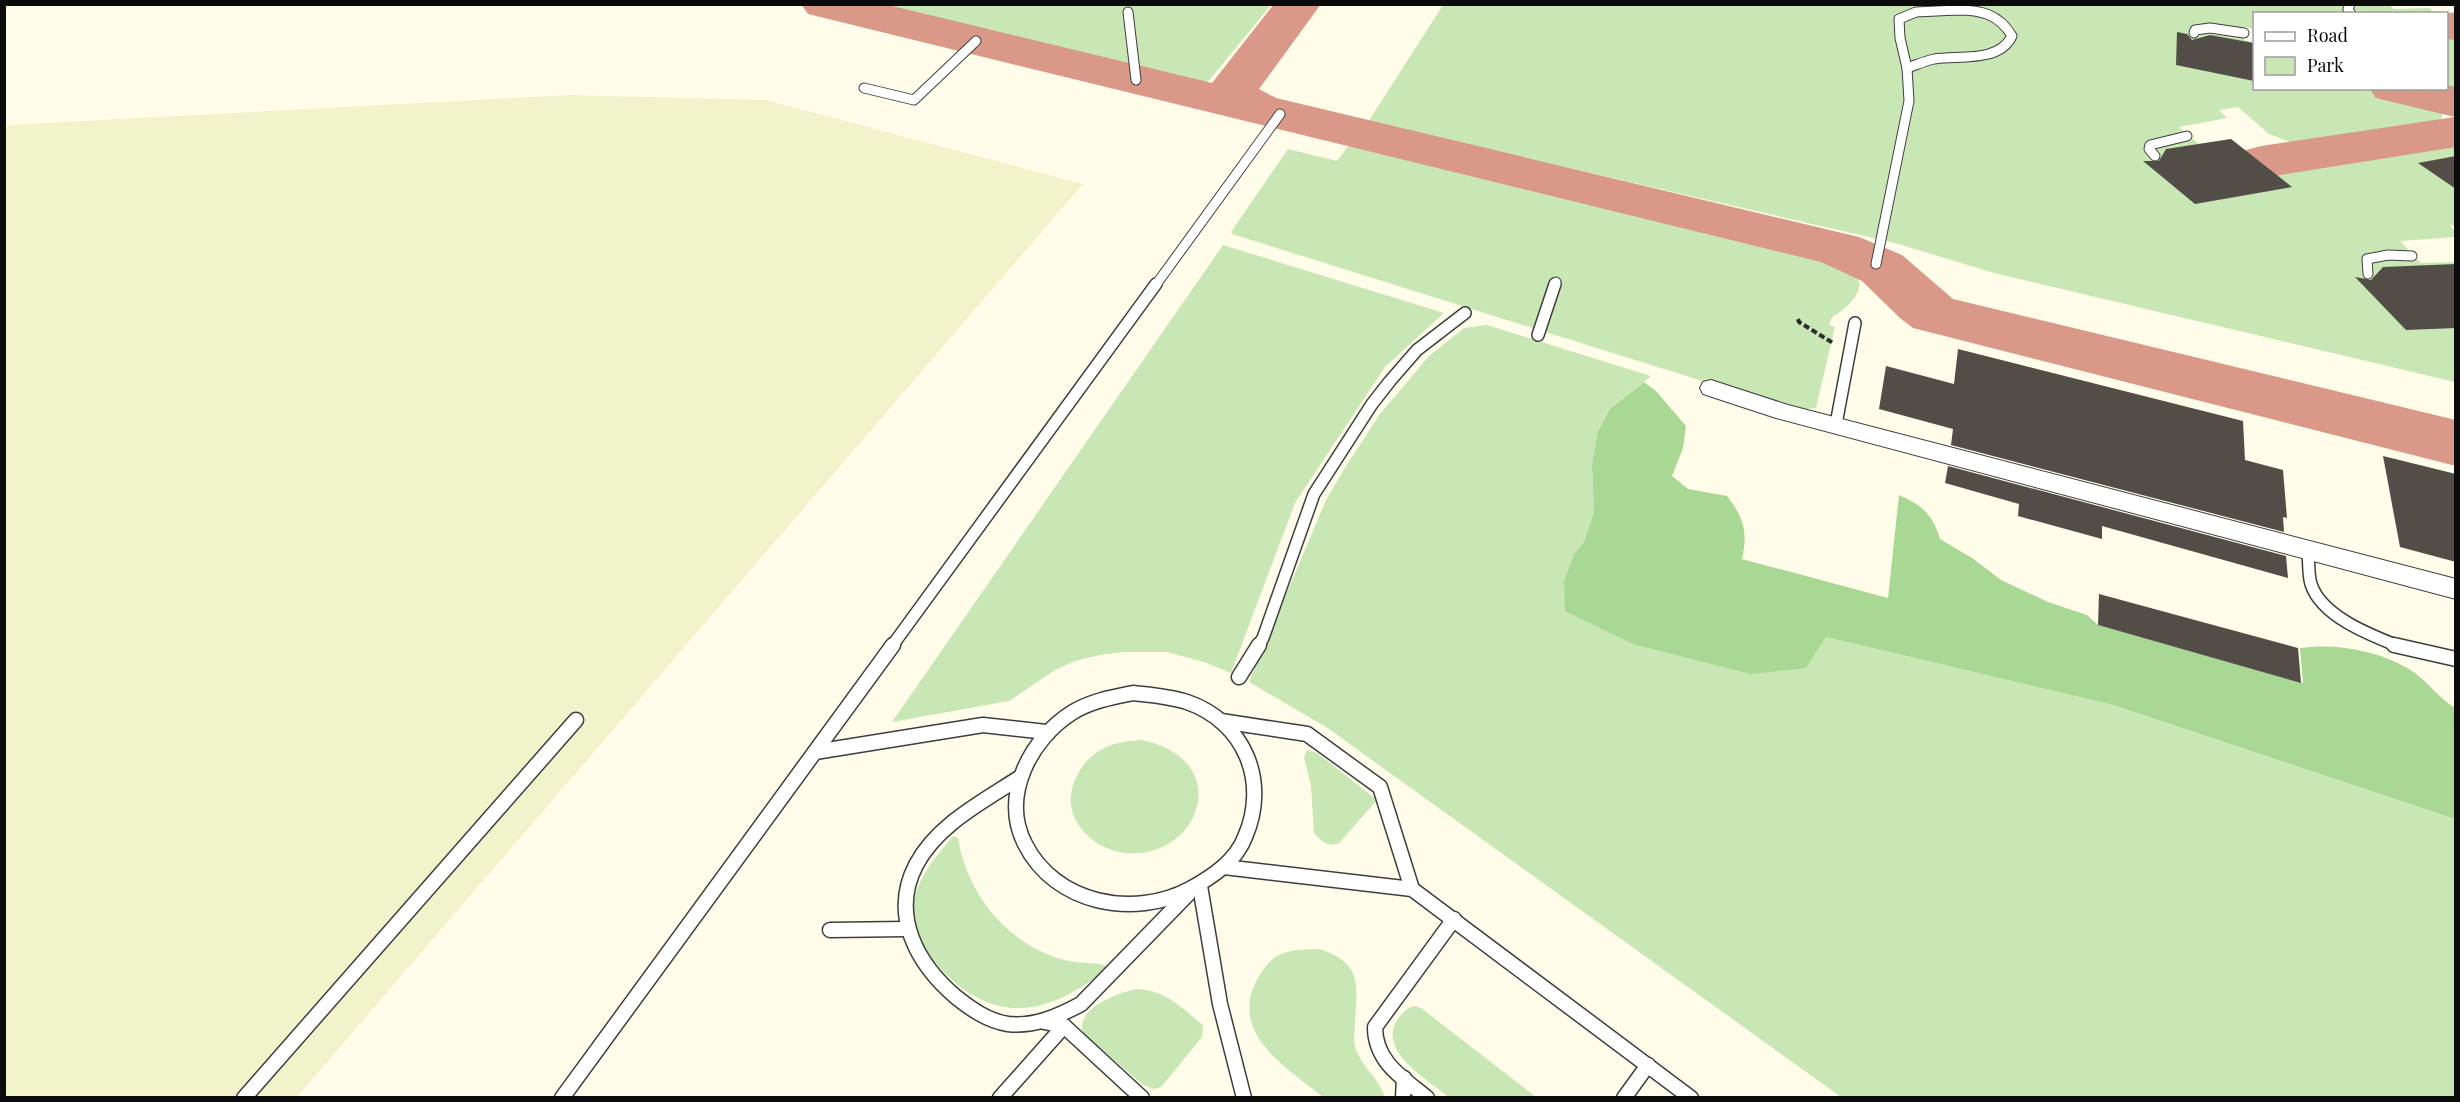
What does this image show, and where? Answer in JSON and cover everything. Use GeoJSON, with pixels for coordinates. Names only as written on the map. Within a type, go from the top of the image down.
{"type":"FeatureCollection","features":[{"type":"Feature","properties":{"kind":"street"},"geometry":{"type":"LineString","coordinates":[[1710,388],[1784,412],[2456,589]]}},
{"type":"Feature","properties":{"kind":"lane"},"geometry":{"type":"LineString","coordinates":[[1876,264],[1909,101],[1907,68],[1898,26],[1899,19],[1914,12],[1959,9],[1982,12],[2003,22],[2012,36],[2006,47],[1987,53],[1965,58],[1937,59],[1907,68]]}},
{"type":"Feature","properties":{"kind":"lane"},"geometry":{"type":"LineString","coordinates":[[1128,12],[1136,80]]}},
{"type":"Feature","properties":{"kind":"lane"},"geometry":{"type":"LineString","coordinates":[[2194,33],[2195,30],[2210,28],[2244,33]]}},
{"type":"Feature","properties":{"kind":"lane"},"geometry":{"type":"LineString","coordinates":[[864,88],[914,100],[976,41]]}},
{"type":"Feature","properties":{"kind":"lane"},"geometry":{"type":"LineString","coordinates":[[562,1098],[1280,114]]}},
{"type":"Feature","properties":{"kind":"lane"},"geometry":{"type":"LineString","coordinates":[[2155,156],[2149,149],[2150,145],[2187,136]]}},
{"type":"Feature","properties":{"kind":"lane"},"geometry":{"type":"LineString","coordinates":[[2368,274],[2367,259],[2388,255],[2412,256]]}},
{"type":"Feature","properties":{"kind":"lane"},"geometry":{"type":"LineString","coordinates":[[1538,336],[1556,282]]}},
{"type":"Feature","properties":{"kind":"lane"},"geometry":{"type":"LineString","coordinates":[[1239,677],[1263,638],[1314,494],[1372,404],[1390,381],[1418,350],[1465,313]]}},
{"type":"Feature","properties":{"kind":"lane"},"geometry":{"type":"LineString","coordinates":[[1836,424],[1855,323]]}},
{"type":"Feature","properties":{"kind":"lane"},"geometry":{"type":"LineString","coordinates":[[2308,551],[2311,585],[2328,609],[2357,629],[2402,648],[2456,658]]}},
{"type":"Feature","properties":{"kind":"lane"},"geometry":{"type":"LineString","coordinates":[[1019,778],[944,829],[916,865],[906,900],[906,929],[923,965],[943,987],[968,1006],[999,1023],[1021,1024],[1063,1015],[1081,1004],[1196,888],[1224,867],[1239,850],[1248,831],[1254,811],[1256,791],[1253,771],[1246,752],[1221,721],[1195,705],[1165,695],[1133,693],[1101,699],[1072,712],[1047,732],[1025,762],[1019,778],[1016,800],[1017,821],[1024,842],[1035,860],[1050,877],[1070,890],[1092,900],[1117,905],[1168,900],[1196,888]]}},
{"type":"Feature","properties":{"kind":"lane"},"geometry":{"type":"LineString","coordinates":[[244,1098],[576,720]]}},
{"type":"Feature","properties":{"kind":"lane"},"geometry":{"type":"LineString","coordinates":[[1221,721],[1307,734],[1380,787],[1412,889]]}},
{"type":"Feature","properties":{"kind":"lane"},"geometry":{"type":"LineString","coordinates":[[815,752],[983,724],[1047,732]]}},
{"type":"Feature","properties":{"kind":"lane"},"geometry":{"type":"LineString","coordinates":[[1224,867],[1412,889],[1691,1098]]}},
{"type":"Feature","properties":{"kind":"lane"},"geometry":{"type":"LineString","coordinates":[[1196,888],[1220,1004],[1244,1098]]}},
{"type":"Feature","properties":{"kind":"lane"},"geometry":{"type":"LineString","coordinates":[[1427,1098],[1383,1061],[1374,1038],[1375,1027],[1454,919]]}},
{"type":"Feature","properties":{"kind":"lane"},"geometry":{"type":"LineString","coordinates":[[830,930],[906,929]]}},
{"type":"Feature","properties":{"kind":"lane"},"geometry":{"type":"LineString","coordinates":[[1043,1021],[1064,1026],[1142,1098]]}},
{"type":"Feature","properties":{"kind":"lane"},"geometry":{"type":"LineString","coordinates":[[1000,1098],[1064,1026]]}},
{"type":"Feature","properties":{"kind":"lane"},"geometry":{"type":"LineString","coordinates":[[1624,1098],[1648,1065]]}},
{"type":"Feature","properties":{"kind":"lane"},"geometry":{"type":"LineString","coordinates":[[1402,1098],[1404,1078]]}},
{"type":"Feature","properties":{"kind":"path"},"geometry":{"type":"LineString","coordinates":[[1798,319],[1799,322],[1849,353]]}},
{"type":"Feature","properties":{"kind":"green space"},"geometry":{"type":"Polygon","coordinates":[[[2388,4],[2394,9],[2429,8],[2434,12],[2253,12],[2253,29],[2244,27],[2244,40],[2253,43],[2253,90],[2363,90],[2398,95],[2442,112],[2442,118],[2434,124],[2298,145],[2269,134],[2238,107],[2219,110],[2227,118],[2179,127],[2199,144],[2231,139],[2272,171],[2455,140],[2455,225],[2450,225],[2455,232],[2455,237],[2400,241],[2421,263],[2455,262],[2455,382],[1994,273],[1895,243],[1368,122],[1443,5],[2388,4]]]}},
{"type":"Feature","properties":{"kind":"green space"},"geometry":{"type":"Polygon","coordinates":[[[875,5],[1271,5],[1207,83],[875,5]]]}},
{"type":"Feature","properties":{"kind":"green space"},"geometry":{"type":"Polygon","coordinates":[[[2448,23],[2455,30],[2455,94],[2436,90],[2448,90],[2448,23]]]}},
{"type":"Feature","properties":{"kind":"green space"},"geometry":{"type":"Polygon","coordinates":[[[570,95],[766,100],[1083,184],[297,1097],[5,1098],[4,130],[8,125],[570,95]]]}},
{"type":"Feature","properties":{"kind":"green space"},"geometry":{"type":"Polygon","coordinates":[[[1349,145],[1846,265],[1856,275],[1859,289],[1851,302],[1832,317],[1829,325],[1835,327],[1816,408],[1795,410],[1232,234],[1231,232],[1288,149],[1337,161],[1349,145]]]}},
{"type":"Feature","properties":{"kind":"green space"},"geometry":{"type":"Polygon","coordinates":[[[1223,245],[1444,313],[1385,367],[1295,503],[1231,673],[1204,662],[1167,652],[1123,652],[1100,655],[1075,661],[1055,670],[1009,701],[892,722],[1223,245]]]}},
{"type":"Feature","properties":{"kind":"green space"},"geometry":{"type":"Polygon","coordinates":[[[1487,325],[1651,376],[1610,409],[1592,465],[1594,512],[1584,542],[1574,554],[1806,668],[1826,637],[2113,705],[2455,819],[2455,1097],[1841,1097],[1326,727],[1249,682],[1326,500],[1380,414],[1429,356],[1464,328],[1487,325]]]}},
{"type":"Feature","properties":{"kind":"green space"},"geometry":{"type":"Polygon","coordinates":[[[1644,382],[1656,391],[1686,426],[1683,448],[1672,476],[1688,489],[1727,496],[1741,518],[1743,526],[1745,541],[1742,559],[1888,598],[1899,495],[1926,512],[1934,523],[1940,539],[1972,558],[2001,580],[2048,602],[2087,615],[2098,625],[2303,683],[2300,648],[2342,647],[2397,662],[2421,678],[2455,708],[2455,819],[2113,705],[1826,637],[1806,668],[1751,674],[1633,644],[1565,611],[1564,582],[1574,554],[1584,542],[1594,512],[1592,465],[1598,432],[1610,409],[1644,382]]]}},
{"type":"Feature","properties":{"kind":"green space"},"geometry":{"type":"Polygon","coordinates":[[[1141,740],[1170,750],[1189,766],[1198,785],[1197,806],[1189,825],[1174,840],[1152,851],[1119,852],[1106,848],[1084,832],[1074,816],[1071,793],[1079,771],[1096,753],[1114,744],[1141,740]]]}},
{"type":"Feature","properties":{"kind":"green space"},"geometry":{"type":"Polygon","coordinates":[[[1307,750],[1317,753],[1377,800],[1339,843],[1331,845],[1325,843],[1314,833],[1311,786],[1304,757],[1307,750]]]}},
{"type":"Feature","properties":{"kind":"green space"},"geometry":{"type":"Polygon","coordinates":[[[953,836],[958,838],[963,859],[982,899],[1010,931],[1028,944],[1048,954],[1069,961],[1105,965],[1107,967],[1101,974],[1058,999],[1039,1006],[1020,1008],[1003,1007],[985,1002],[953,981],[931,958],[922,944],[913,911],[916,892],[924,875],[953,836]]]}},
{"type":"Feature","properties":{"kind":"green space"},"geometry":{"type":"Polygon","coordinates":[[[1320,949],[1344,961],[1354,977],[1356,986],[1355,1046],[1361,1060],[1385,1097],[1323,1097],[1278,1061],[1255,1032],[1250,1016],[1250,998],[1264,968],[1270,961],[1284,953],[1320,949]]]}},
{"type":"Feature","properties":{"kind":"green space"},"geometry":{"type":"Polygon","coordinates":[[[1136,989],[1164,996],[1203,1025],[1202,1037],[1161,1087],[1154,1089],[1143,1085],[1083,1033],[1082,1024],[1085,1016],[1092,1009],[1109,998],[1136,989]]]}},
{"type":"Feature","properties":{"kind":"green space"},"geometry":{"type":"Polygon","coordinates":[[[1415,1006],[1421,1008],[1536,1097],[1449,1097],[1418,1074],[1399,1054],[1394,1043],[1393,1032],[1397,1020],[1405,1011],[1415,1006]]]}},
{"type":"Feature","properties":{"kind":"building"},"geometry":{"type":"Polygon","coordinates":[[[2177,32],[2187,34],[2192,40],[2210,35],[2253,43],[2253,81],[2176,65],[2177,32]]]}},
{"type":"Feature","properties":{"kind":"building"},"geometry":{"type":"Polygon","coordinates":[[[2231,139],[2292,187],[2195,204],[2143,161],[2159,161],[2166,149],[2231,139]]]}},
{"type":"Feature","properties":{"kind":"building"},"geometry":{"type":"Polygon","coordinates":[[[2456,156],[2456,189],[2418,163],[2456,156]]]}},
{"type":"Feature","properties":{"kind":"building"},"geometry":{"type":"Polygon","coordinates":[[[2456,264],[2456,328],[2406,330],[2355,277],[2371,280],[2383,267],[2456,264]]]}},
{"type":"Feature","properties":{"kind":"building"},"geometry":{"type":"Polygon","coordinates":[[[1958,349],[2243,421],[2245,460],[2283,470],[2287,518],[2283,517],[2284,532],[1951,445],[1953,429],[1879,409],[1886,366],[1954,384],[1958,349]]]}},
{"type":"Feature","properties":{"kind":"building"},"geometry":{"type":"Polygon","coordinates":[[[2383,456],[2456,474],[2456,562],[2400,547],[2383,456]]]}},
{"type":"Feature","properties":{"kind":"building"},"geometry":{"type":"Polygon","coordinates":[[[1948,466],[2286,556],[2288,578],[2102,526],[2102,539],[2018,516],[2019,504],[1945,483],[1948,466]]]}},
{"type":"Feature","properties":{"kind":"building"},"geometry":{"type":"Polygon","coordinates":[[[2099,594],[2298,648],[2301,683],[2098,625],[2099,594]]]}},
{"type":"Feature","properties":{"kind":"taxiway"},"geometry":{"type":"LineString","coordinates":[[824,4],[1839,249],[1882,268],[1921,305],[1934,314],[2456,443]]}},
{"type":"Feature","properties":{"kind":"taxiway"},"geometry":{"type":"LineString","coordinates":[[1258,108],[1237,97],[1234,87],[1298,4]]}},
{"type":"Feature","properties":{"kind":"taxiway"},"geometry":{"type":"LineString","coordinates":[[2451,26],[2456,26]]}},
{"type":"Feature","properties":{"kind":"taxiway"},"geometry":{"type":"LineString","coordinates":[[2402,90],[2456,102]]}},
{"type":"Feature","properties":{"kind":"taxiway"},"geometry":{"type":"LineString","coordinates":[[2261,162],[2456,132]]}}]}
